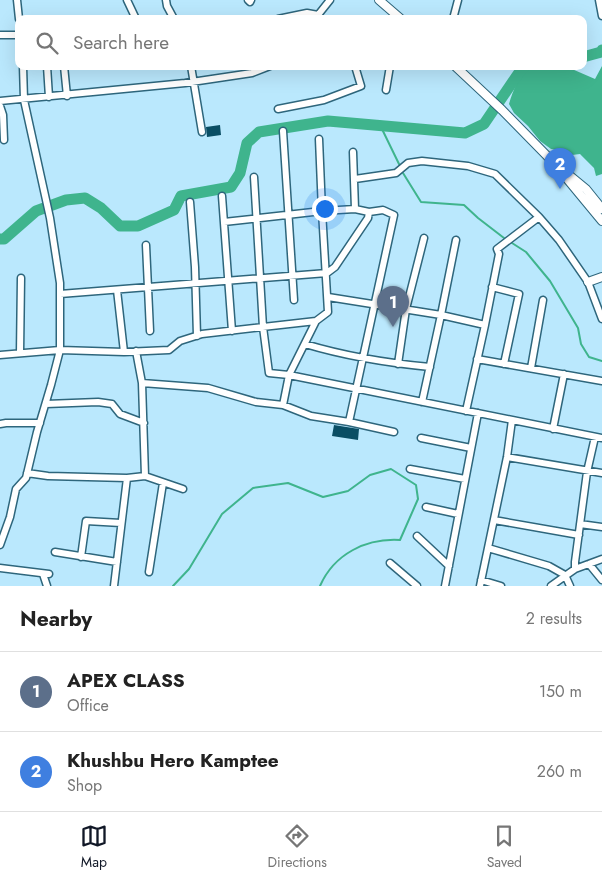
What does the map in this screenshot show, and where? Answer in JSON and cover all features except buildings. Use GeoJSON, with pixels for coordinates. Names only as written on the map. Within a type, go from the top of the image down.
{"type":"FeatureCollection","features":[{"type":"Feature","properties":{"kind":"street"},"geometry":{"type":"LineString","coordinates":[[17,0],[19,15]]}},
{"type":"Feature","properties":{"kind":"street"},"geometry":{"type":"LineString","coordinates":[[127,0],[134,15]]}},
{"type":"Feature","properties":{"kind":"street"},"geometry":{"type":"LineString","coordinates":[[166,0],[172,15]]}},
{"type":"Feature","properties":{"kind":"street"},"geometry":{"type":"LineString","coordinates":[[318,15],[330,0]]}},
{"type":"Feature","properties":{"kind":"street"},"geometry":{"type":"LineString","coordinates":[[379,0],[396,15]]}},
{"type":"Feature","properties":{"kind":"street"},"geometry":{"type":"LineString","coordinates":[[454,15],[458,0]]}},
{"type":"Feature","properties":{"kind":"street"},"geometry":{"type":"LineString","coordinates":[[599,0],[602,16]]}},
{"type":"Feature","properties":{"kind":"street"},"geometry":{"type":"LineString","coordinates":[[297,15],[307,13],[310,15]]}},
{"type":"Feature","properties":{"kind":"street"},"geometry":{"type":"LineString","coordinates":[[0,35],[15,34]]}},
{"type":"Feature","properties":{"kind":"street"},"geometry":{"type":"LineString","coordinates":[[0,545],[10,517],[16,489],[28,474],[60,350],[60,284],[50,218],[24,100],[22,70]]}},
{"type":"Feature","properties":{"kind":"street"},"geometry":{"type":"LineString","coordinates":[[47,70],[49,97]]}},
{"type":"Feature","properties":{"kind":"street"},"geometry":{"type":"LineString","coordinates":[[64,70],[67,96]]}},
{"type":"Feature","properties":{"kind":"street"},"geometry":{"type":"LineString","coordinates":[[191,70],[202,132]]}},
{"type":"Feature","properties":{"kind":"street"},"geometry":{"type":"LineString","coordinates":[[0,101],[67,96],[192,82],[252,73],[260,70]]}},
{"type":"Feature","properties":{"kind":"street"},"geometry":{"type":"LineString","coordinates":[[278,109],[324,100],[361,86],[356,70]]}},
{"type":"Feature","properties":{"kind":"street"},"geometry":{"type":"LineString","coordinates":[[386,90],[389,70]]}},
{"type":"Feature","properties":{"kind":"street"},"geometry":{"type":"LineString","coordinates":[[460,70],[554,163],[602,221]]}},
{"type":"Feature","properties":{"kind":"street"},"geometry":{"type":"LineString","coordinates":[[0,106],[3,115],[4,140]]}},
{"type":"Feature","properties":{"kind":"street"},"geometry":{"type":"LineString","coordinates":[[283,132],[294,300]]}},
{"type":"Feature","properties":{"kind":"street"},"geometry":{"type":"LineString","coordinates":[[283,405],[289,375],[304,344],[316,321],[328,312],[319,139]]}},
{"type":"Feature","properties":{"kind":"street"},"geometry":{"type":"LineString","coordinates":[[353,152],[355,209]]}},
{"type":"Feature","properties":{"kind":"street"},"geometry":{"type":"LineString","coordinates":[[355,179],[396,173],[408,162],[422,161],[468,166],[495,174],[540,217],[560,240],[588,282],[602,319]]}},
{"type":"Feature","properties":{"kind":"street"},"geometry":{"type":"LineString","coordinates":[[554,163],[586,189],[602,209]]}},
{"type":"Feature","properties":{"kind":"street"},"geometry":{"type":"LineString","coordinates":[[254,176],[262,278],[263,327],[269,373],[289,375],[602,438]]}},
{"type":"Feature","properties":{"kind":"street"},"geometry":{"type":"LineString","coordinates":[[222,196],[232,331]]}},
{"type":"Feature","properties":{"kind":"street"},"geometry":{"type":"LineString","coordinates":[[190,202],[196,283],[197,336]]}},
{"type":"Feature","properties":{"kind":"street"},"geometry":{"type":"LineString","coordinates":[[224,222],[257,217],[355,209],[369,212],[384,210],[394,215],[350,422]]}},
{"type":"Feature","properties":{"kind":"street"},"geometry":{"type":"LineString","coordinates":[[60,294],[327,274],[335,266],[368,218],[369,212]]}},
{"type":"Feature","properties":{"kind":"street"},"geometry":{"type":"LineString","coordinates":[[466,411],[499,254],[497,249],[540,217]]}},
{"type":"Feature","properties":{"kind":"street"},"geometry":{"type":"LineString","coordinates":[[398,364],[406,309],[424,238]]}},
{"type":"Feature","properties":{"kind":"street"},"geometry":{"type":"LineString","coordinates":[[422,402],[456,240]]}},
{"type":"Feature","properties":{"kind":"street"},"geometry":{"type":"LineString","coordinates":[[146,245],[150,331]]}},
{"type":"Feature","properties":{"kind":"street"},"geometry":{"type":"LineString","coordinates":[[588,282],[602,277]]}},
{"type":"Feature","properties":{"kind":"street"},"geometry":{"type":"LineString","coordinates":[[20,353],[21,278]]}},
{"type":"Feature","properties":{"kind":"street"},"geometry":{"type":"LineString","coordinates":[[492,287],[519,294],[504,364]]}},
{"type":"Feature","properties":{"kind":"street"},"geometry":{"type":"LineString","coordinates":[[116,290],[124,352]]}},
{"type":"Feature","properties":{"kind":"street"},"geometry":{"type":"LineString","coordinates":[[328,297],[441,314],[485,325]]}},
{"type":"Feature","properties":{"kind":"street"},"geometry":{"type":"LineString","coordinates":[[531,368],[543,300]]}},
{"type":"Feature","properties":{"kind":"street"},"geometry":{"type":"LineString","coordinates":[[0,355],[60,350],[124,352],[169,350],[180,341],[197,336],[316,321]]}},
{"type":"Feature","properties":{"kind":"street"},"geometry":{"type":"LineString","coordinates":[[304,344],[363,358],[430,367]]}},
{"type":"Feature","properties":{"kind":"street"},"geometry":{"type":"LineString","coordinates":[[136,351],[142,383],[145,476]]}},
{"type":"Feature","properties":{"kind":"street"},"geometry":{"type":"LineString","coordinates":[[477,359],[602,381]]}},
{"type":"Feature","properties":{"kind":"street"},"geometry":{"type":"LineString","coordinates":[[553,428],[564,374]]}},
{"type":"Feature","properties":{"kind":"street"},"geometry":{"type":"LineString","coordinates":[[142,383],[208,388],[256,402],[283,405],[311,416],[394,432]]}},
{"type":"Feature","properties":{"kind":"street"},"geometry":{"type":"LineString","coordinates":[[46,404],[98,402],[112,404],[120,414],[144,423]]}},
{"type":"Feature","properties":{"kind":"street"},"geometry":{"type":"LineString","coordinates":[[445,586],[478,413]]}},
{"type":"Feature","properties":{"kind":"street"},"geometry":{"type":"LineString","coordinates":[[501,586],[480,583],[507,457],[512,420]]}},
{"type":"Feature","properties":{"kind":"street"},"geometry":{"type":"LineString","coordinates":[[0,424],[6,422],[40,423]]}},
{"type":"Feature","properties":{"kind":"street"},"geometry":{"type":"LineString","coordinates":[[575,569],[587,472],[595,437]]}},
{"type":"Feature","properties":{"kind":"street"},"geometry":{"type":"LineString","coordinates":[[421,438],[471,448]]}},
{"type":"Feature","properties":{"kind":"street"},"geometry":{"type":"LineString","coordinates":[[507,457],[587,472],[602,473]]}},
{"type":"Feature","properties":{"kind":"street"},"geometry":{"type":"LineString","coordinates":[[410,469],[465,479]]}},
{"type":"Feature","properties":{"kind":"street"},"geometry":{"type":"LineString","coordinates":[[28,474],[127,478],[145,476],[183,489]]}},
{"type":"Feature","properties":{"kind":"street"},"geometry":{"type":"LineString","coordinates":[[114,586],[127,478]]}},
{"type":"Feature","properties":{"kind":"street"},"geometry":{"type":"LineString","coordinates":[[149,572],[163,483]]}},
{"type":"Feature","properties":{"kind":"street"},"geometry":{"type":"LineString","coordinates":[[426,507],[458,514]]}},
{"type":"Feature","properties":{"kind":"street"},"geometry":{"type":"LineString","coordinates":[[494,520],[579,535]]}},
{"type":"Feature","properties":{"kind":"street"},"geometry":{"type":"LineString","coordinates":[[81,556],[86,521],[121,523]]}},
{"type":"Feature","properties":{"kind":"street"},"geometry":{"type":"LineString","coordinates":[[580,524],[602,527]]}},
{"type":"Feature","properties":{"kind":"street"},"geometry":{"type":"LineString","coordinates":[[416,536],[449,566]]}},
{"type":"Feature","properties":{"kind":"street"},"geometry":{"type":"LineString","coordinates":[[488,548],[549,566],[565,575],[570,586]]}},
{"type":"Feature","properties":{"kind":"street"},"geometry":{"type":"LineString","coordinates":[[55,552],[116,562]]}},
{"type":"Feature","properties":{"kind":"street"},"geometry":{"type":"LineString","coordinates":[[551,586],[575,569],[602,559]]}},
{"type":"Feature","properties":{"kind":"street"},"geometry":{"type":"LineString","coordinates":[[390,563],[417,586]]}},
{"type":"Feature","properties":{"kind":"street"},"geometry":{"type":"LineString","coordinates":[[589,564],[602,580]]}},
{"type":"Feature","properties":{"kind":"street"},"geometry":{"type":"LineString","coordinates":[[0,568],[46,574],[47,586]]}},
{"type":"Feature","properties":{"kind":"shaded area"},"geometry":{"type":"Polygon","coordinates":[[[602,66],[602,174],[596,176],[594,168],[580,154],[572,155],[551,149],[540,141],[514,113],[509,104],[512,93],[527,70],[574,70],[595,79],[602,66]]]}},
{"type":"Feature","properties":{"kind":"waterway"},"geometry":{"type":"LineString","coordinates":[[587,56],[602,50]]}},
{"type":"Feature","properties":{"kind":"waterway"},"geometry":{"type":"LineString","coordinates":[[0,239],[4,239],[36,211],[66,200],[85,198],[101,208],[120,226],[138,226],[174,210],[181,196],[231,187],[240,173],[247,143],[259,132],[328,121],[465,133],[484,124],[522,70]]}},
{"type":"Feature","properties":{"kind":"waterway"},"geometry":{"type":"LineString","coordinates":[[381,127],[399,164]]}},
{"type":"Feature","properties":{"kind":"waterway"},"geometry":{"type":"LineString","coordinates":[[403,173],[421,202],[464,205],[504,238]]}},
{"type":"Feature","properties":{"kind":"waterway"},"geometry":{"type":"LineString","coordinates":[[512,243],[526,252],[550,281],[578,328],[581,344],[589,357],[602,361]]}},
{"type":"Feature","properties":{"kind":"waterway"},"geometry":{"type":"LineString","coordinates":[[173,586],[189,569],[222,514],[253,488],[288,483],[323,497],[348,491],[370,475],[391,469],[416,485],[418,499],[400,540],[375,542],[352,550],[334,565],[320,586]]}},
{"type":"Feature","properties":{"kind":"place","name":"Khushbu Hero Kamptee"},"geometry":{"type":"Point","coordinates":[560,189]}},
{"type":"Feature","properties":{"kind":"place","name":"APEX CLASS"},"geometry":{"type":"Point","coordinates":[393,327]}}]}
